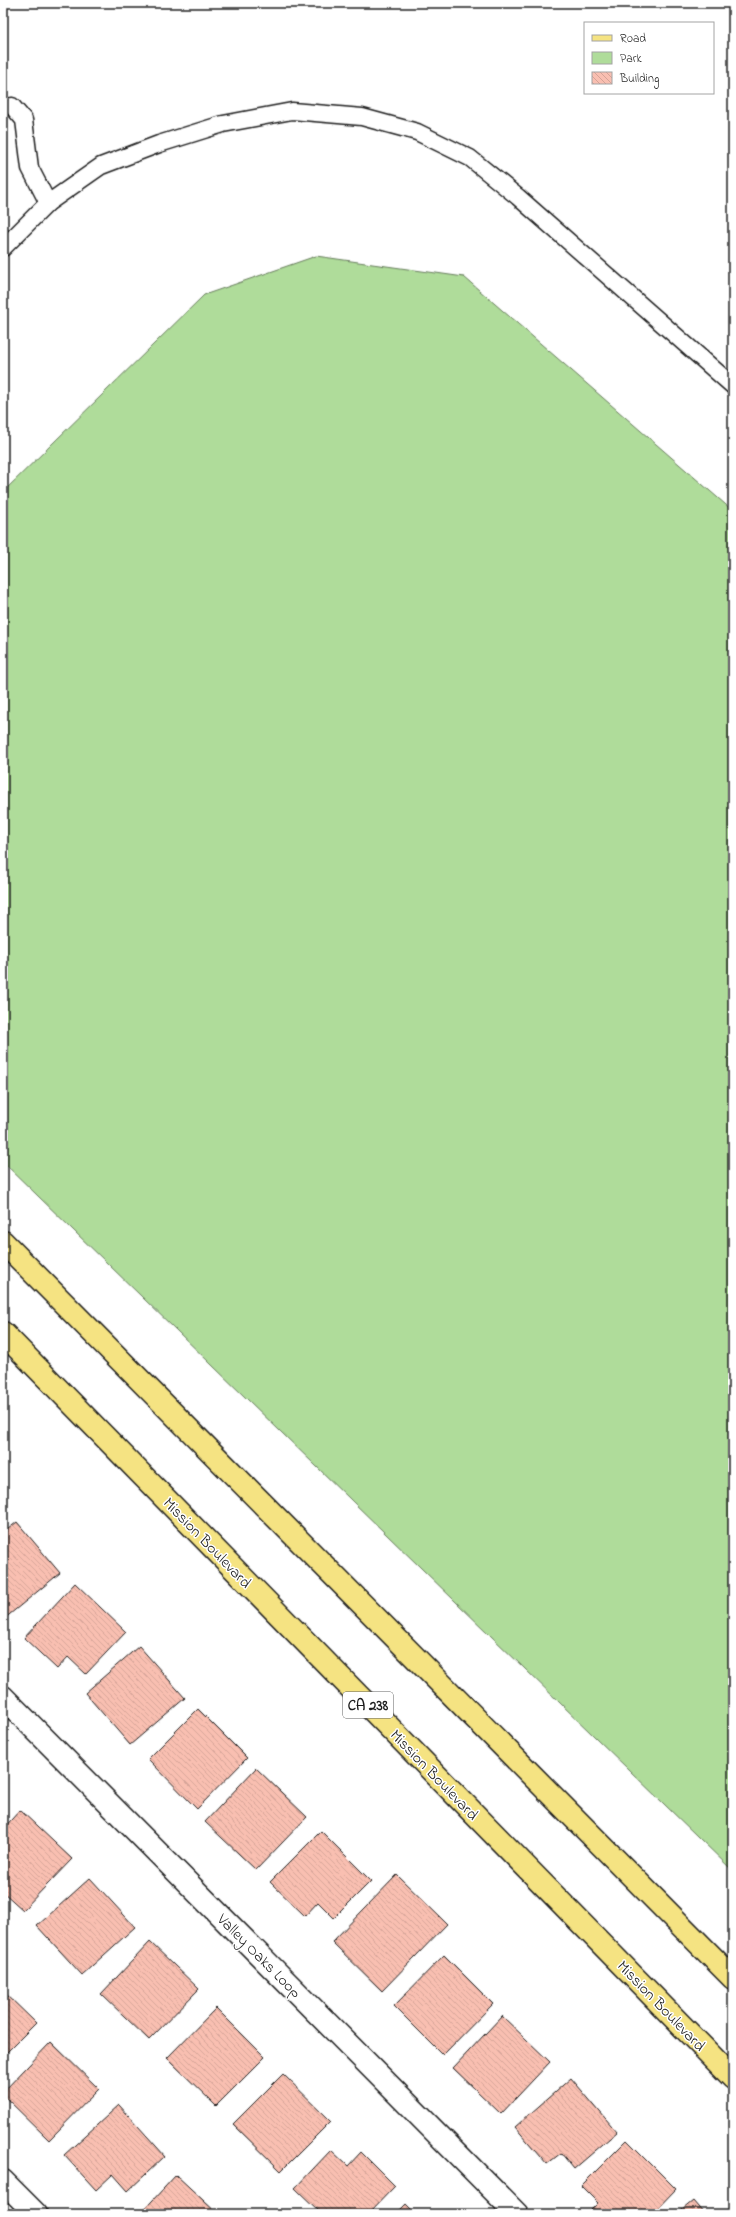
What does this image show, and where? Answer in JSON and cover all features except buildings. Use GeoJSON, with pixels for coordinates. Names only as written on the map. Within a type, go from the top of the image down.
{"type":"FeatureCollection","features":[{"type":"Feature","properties":{"kind":"main road"},"geometry":{"type":"LineString","coordinates":[[3,1242],[733,1978]]}},
{"type":"Feature","properties":{"kind":"main road","name":"Mission Boulevard"},"geometry":{"type":"LineString","coordinates":[[3,1333],[733,2078]]}},
{"type":"Feature","properties":{"kind":"street","name":"Valley Oaks Loop"},"geometry":{"type":"LineString","coordinates":[[3,1697],[517,2214]]}},
{"type":"Feature","properties":{"kind":"street"},"geometry":{"type":"LineString","coordinates":[[3,2181],[36,2214]]}},
{"type":"Feature","properties":{"kind":"lane"},"geometry":{"type":"LineString","coordinates":[[12,106],[24,120],[30,168],[48,203]]}},
{"type":"Feature","properties":{"kind":"lane"},"geometry":{"type":"LineString","coordinates":[[3,248],[48,203],[101,166],[159,144],[223,124],[292,111],[362,117],[417,132],[470,158],[518,198],[733,386]]}},
{"type":"Feature","properties":{"kind":"green space"},"geometry":{"type":"Polygon","coordinates":[[[316,256],[464,277],[733,511],[733,1871],[3,1162],[3,492],[204,295],[316,256]]]}}]}
